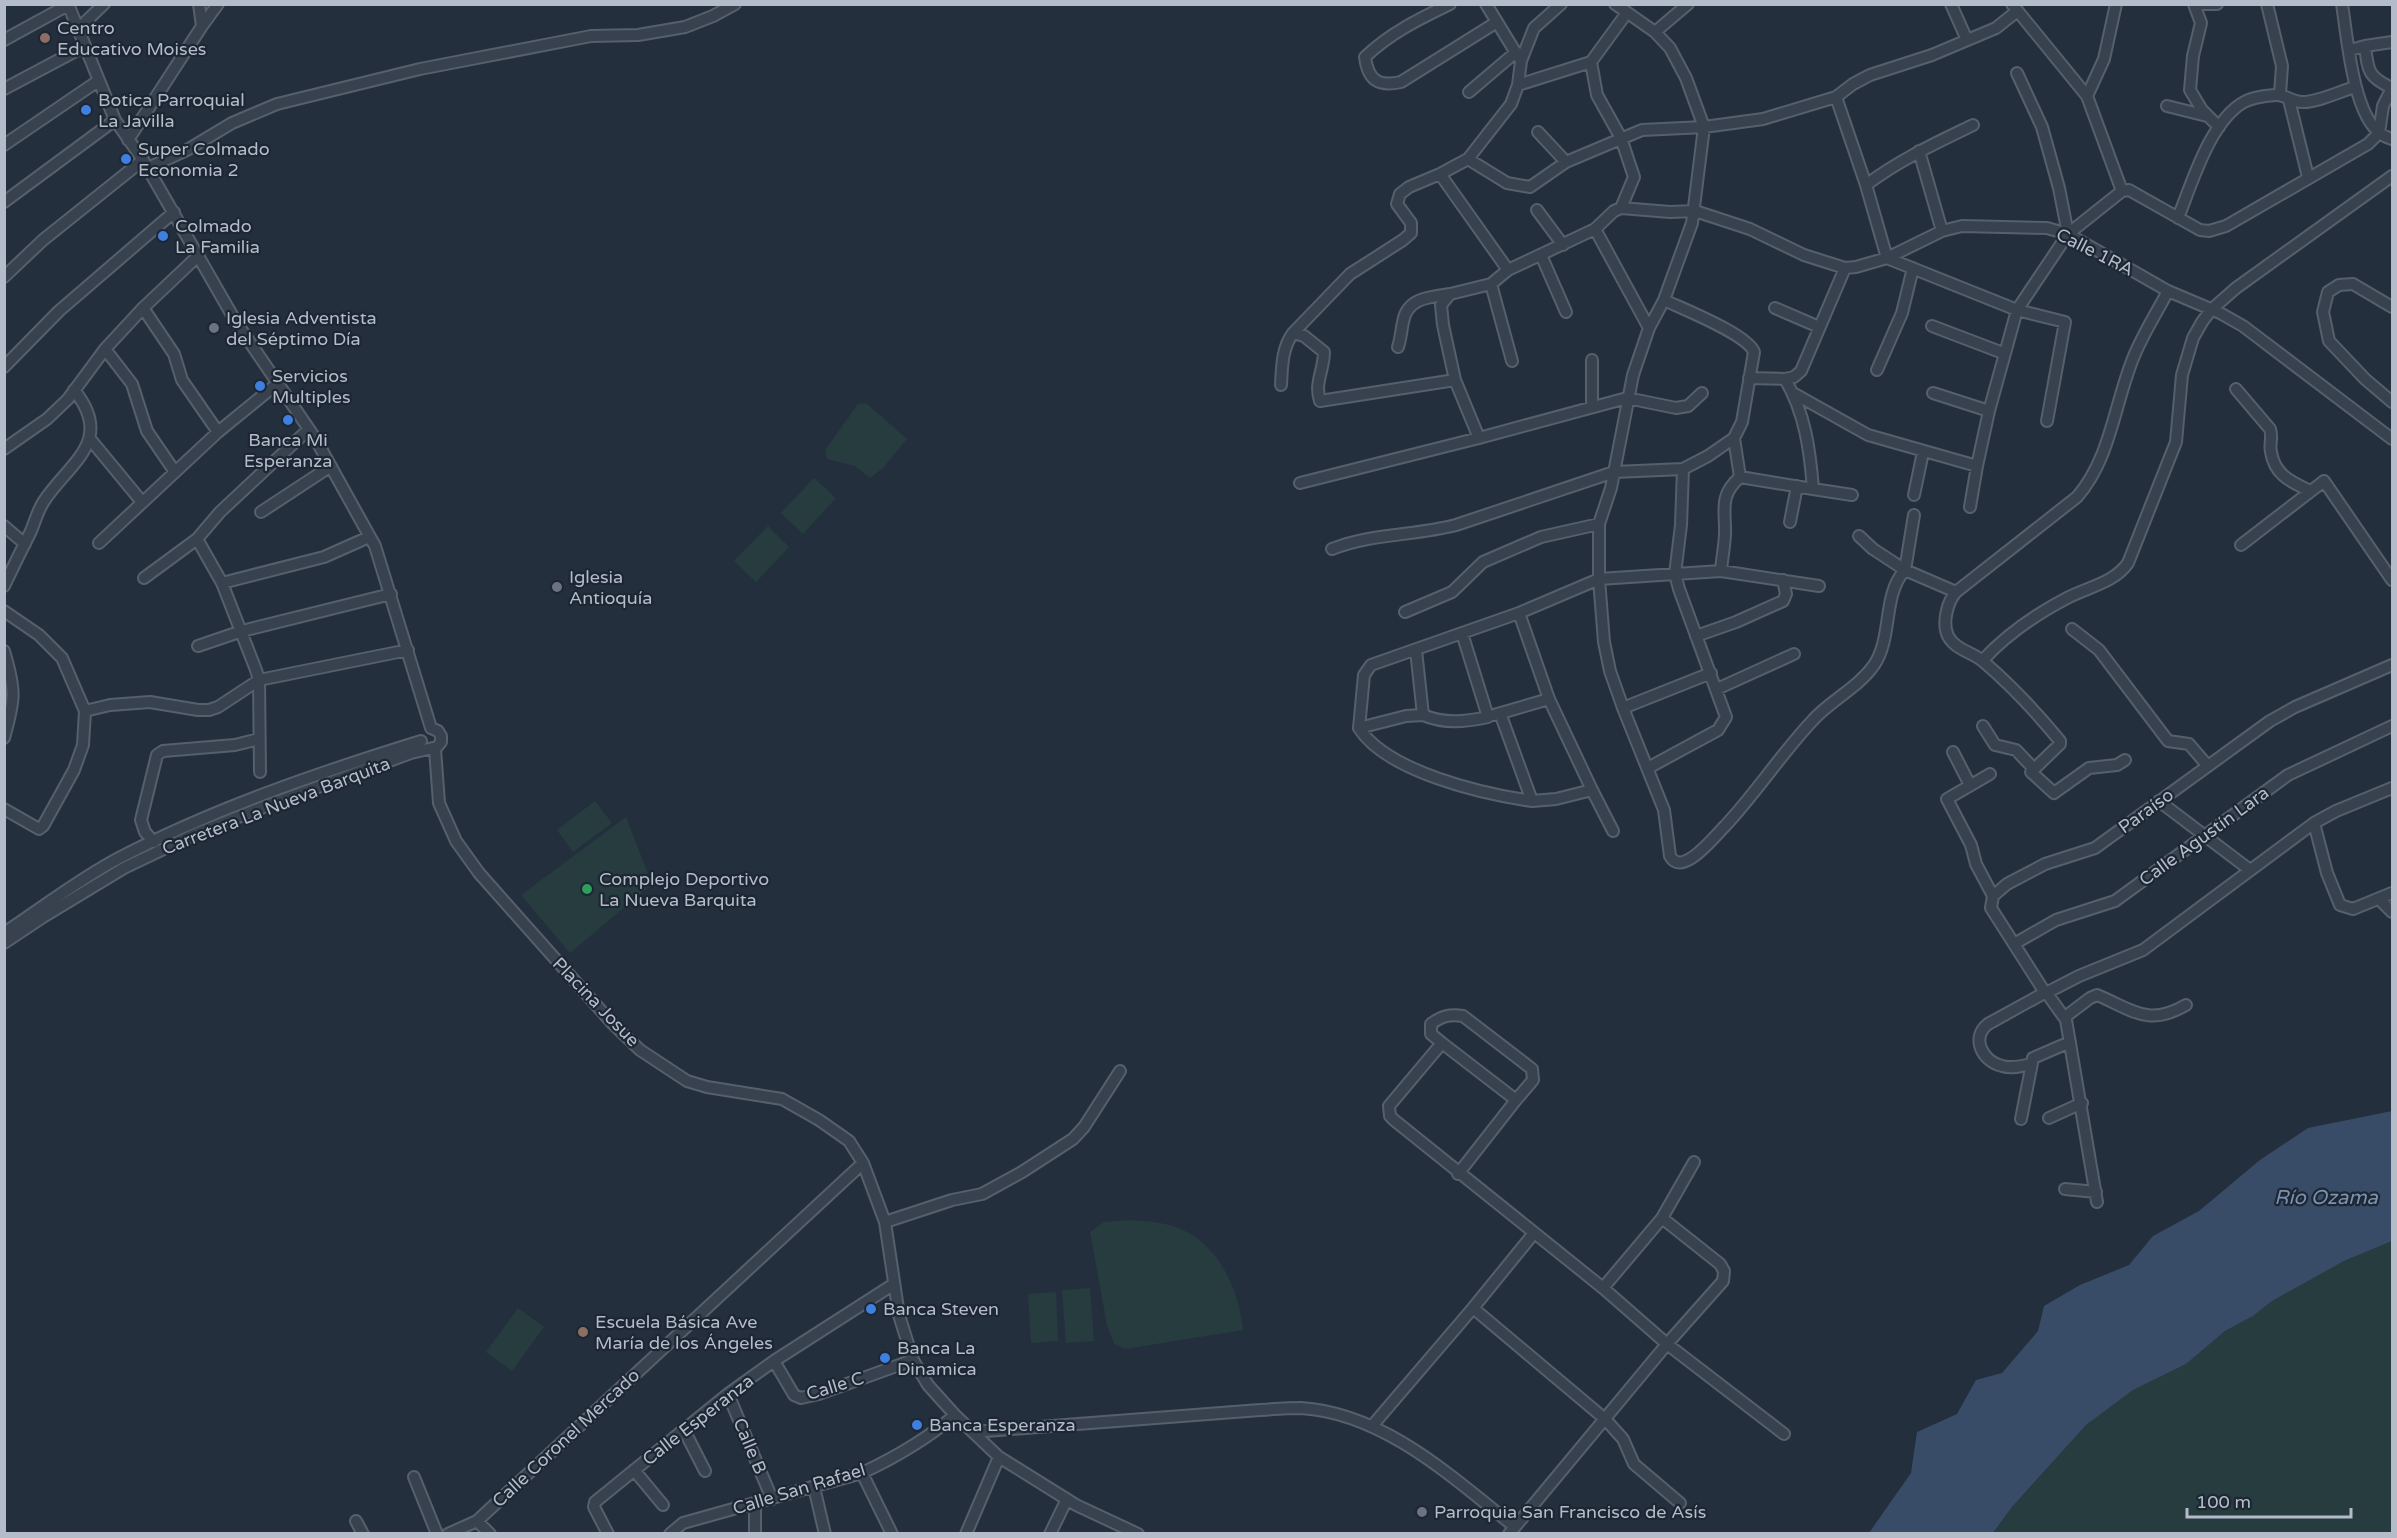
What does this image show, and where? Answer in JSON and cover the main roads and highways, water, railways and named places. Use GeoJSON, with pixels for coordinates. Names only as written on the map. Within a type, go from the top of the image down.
{"type":"FeatureCollection","features":[{"type":"Feature","properties":{"kind":"water","name":"Río Ozama"},"geometry":{"type":"Polygon","coordinates":[[[2392,1111],[2392,1241],[2344,1261],[2272,1301],[2253,1316],[2225,1331],[2186,1364],[2133,1390],[2086,1425],[2012,1507],[1993,1533],[1869,1533],[1911,1473],[1917,1432],[1957,1414],[1976,1380],[2002,1373],[2038,1331],[2044,1306],[2080,1285],[2129,1265],[2153,1236],[2199,1211],[2260,1160],[2308,1128],[2392,1111]]]}},
{"type":"Feature","properties":{"kind":"place","name":"Centro Educativo Moises"},"geometry":{"type":"Point","coordinates":[45,38]}},
{"type":"Feature","properties":{"kind":"place","name":"Botica Parroquial La Javilla"},"geometry":{"type":"Point","coordinates":[86,110]}},
{"type":"Feature","properties":{"kind":"place","name":"Super Colmado Economia 2"},"geometry":{"type":"Point","coordinates":[126,159]}},
{"type":"Feature","properties":{"kind":"place","name":"Colmado La Familia"},"geometry":{"type":"Point","coordinates":[163,236]}},
{"type":"Feature","properties":{"kind":"place","name":"Iglesia Adventista del Séptimo Día"},"geometry":{"type":"Point","coordinates":[214,328]}},
{"type":"Feature","properties":{"kind":"place","name":"Servicios Multiples"},"geometry":{"type":"Point","coordinates":[260,386]}},
{"type":"Feature","properties":{"kind":"place","name":"Banca Mi Esperanza"},"geometry":{"type":"Point","coordinates":[288,420]}},
{"type":"Feature","properties":{"kind":"place","name":"Iglesia Antioquía"},"geometry":{"type":"Point","coordinates":[557,587]}},
{"type":"Feature","properties":{"kind":"place","name":"Complejo Deportivo La Nueva Barquita"},"geometry":{"type":"Point","coordinates":[587,889]}},
{"type":"Feature","properties":{"kind":"place","name":"Banca Steven"},"geometry":{"type":"Point","coordinates":[871,1309]}},
{"type":"Feature","properties":{"kind":"place","name":"Escuela Básica Ave María de los Ángeles"},"geometry":{"type":"Point","coordinates":[583,1332]}},
{"type":"Feature","properties":{"kind":"place","name":"Banca La Dinamica"},"geometry":{"type":"Point","coordinates":[885,1358]}},
{"type":"Feature","properties":{"kind":"place","name":"Banca Esperanza"},"geometry":{"type":"Point","coordinates":[917,1425]}},
{"type":"Feature","properties":{"kind":"place","name":"Parroquia San Francisco de Asís"},"geometry":{"type":"Point","coordinates":[1422,1512]}}]}
